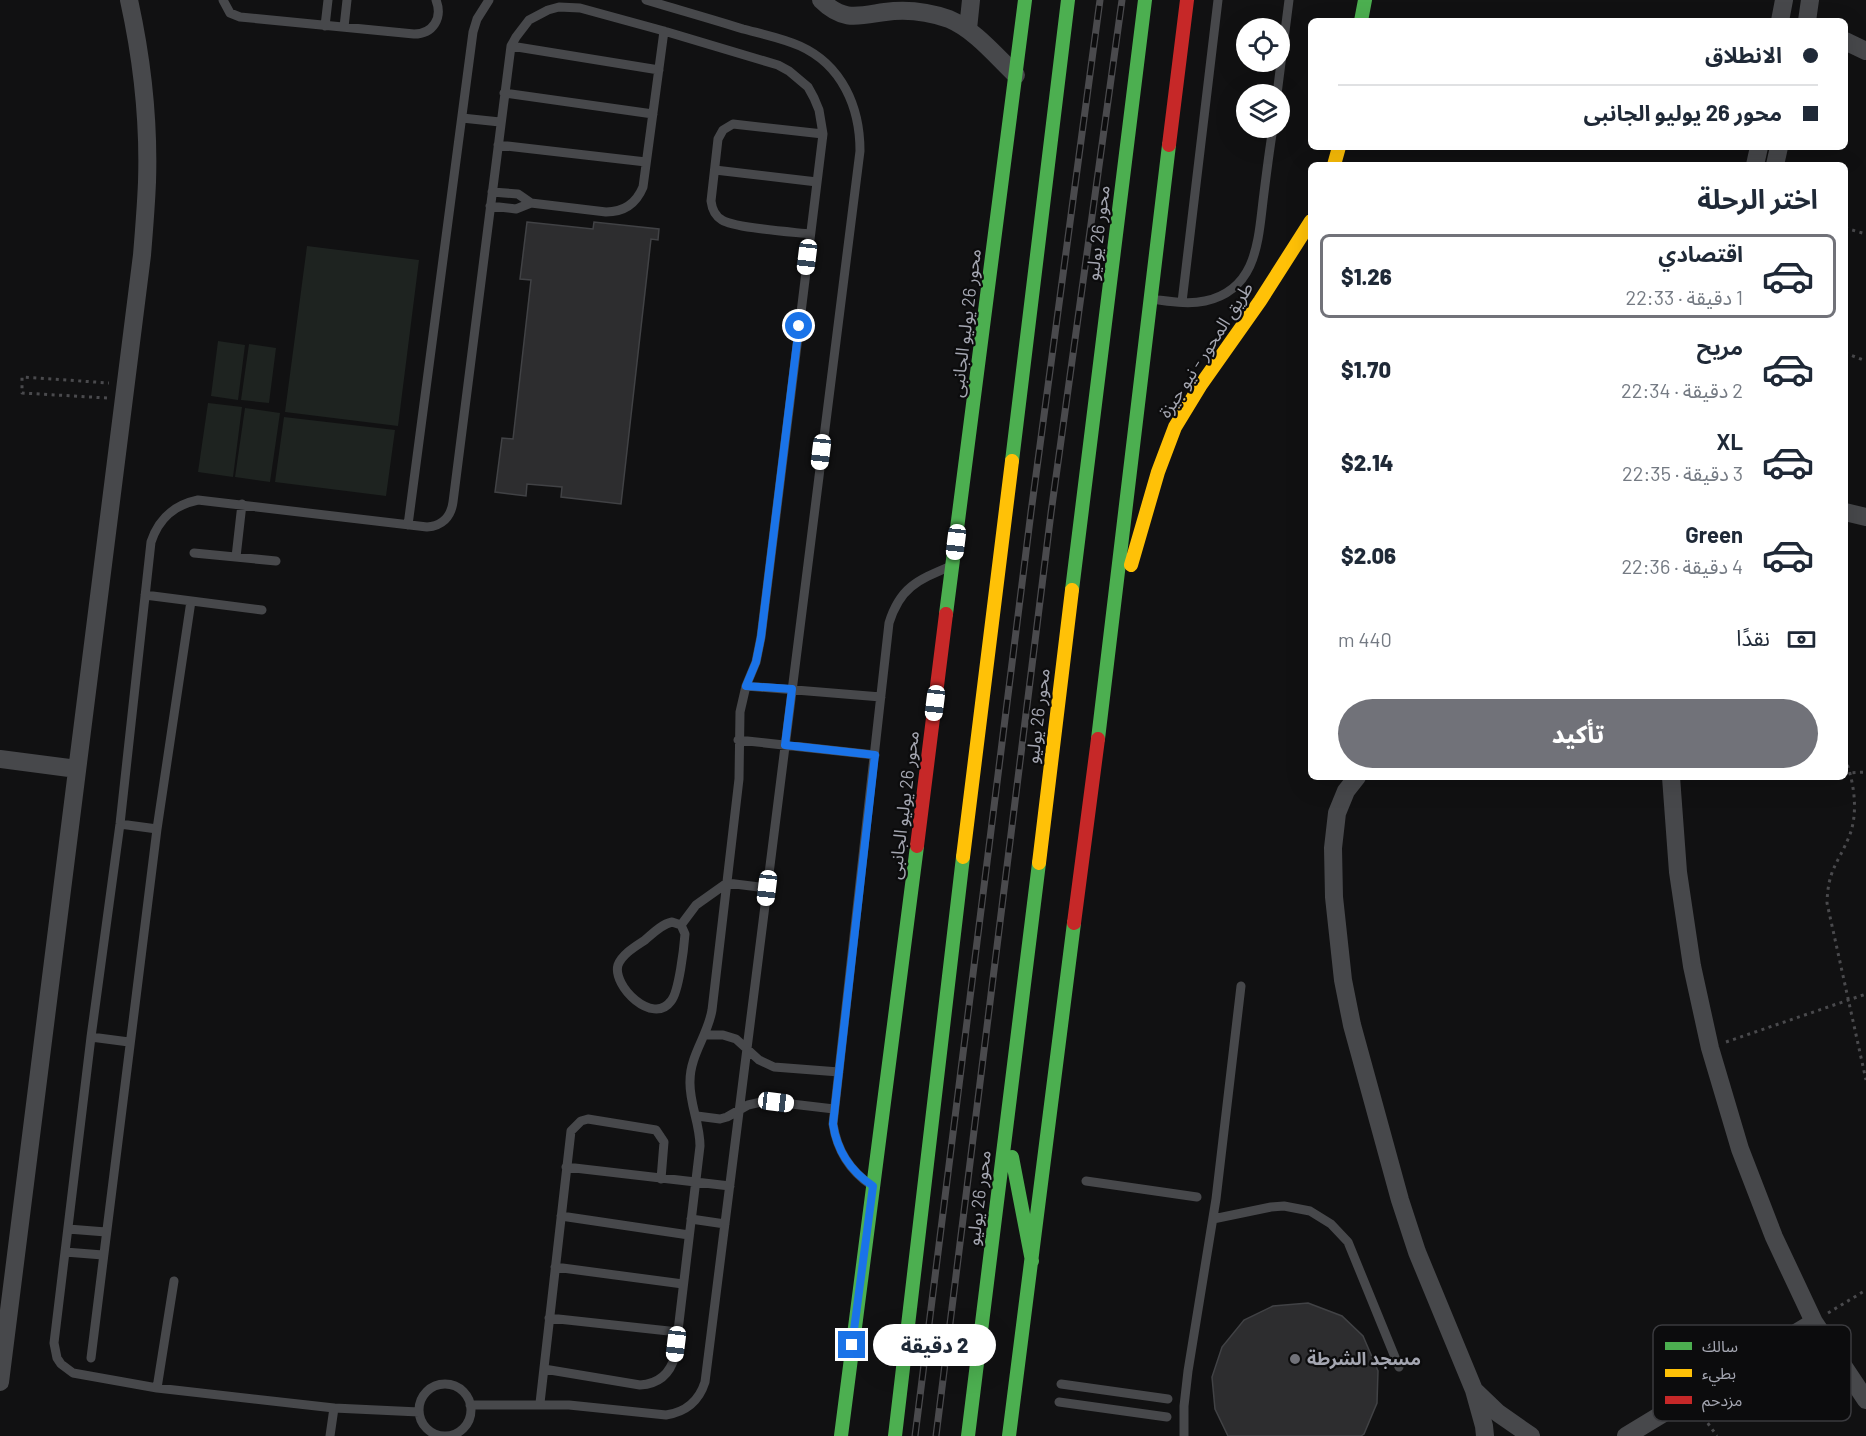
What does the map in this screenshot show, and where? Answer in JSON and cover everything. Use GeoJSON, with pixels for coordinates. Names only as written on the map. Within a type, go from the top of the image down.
{"type":"FeatureCollection","features":[{"type":"Feature","properties":{"kind":"main road","name":"محور 26 يوليو الجانبى"},"geometry":{"type":"LineString","coordinates":[[841,1436],[1025,0]]}},
{"type":"Feature","properties":{"kind":"main road"},"geometry":{"type":"LineString","coordinates":[[895,1436],[933,1104],[1068,0]]}},
{"type":"Feature","properties":{"kind":"main road","name":"محور 26 يوليو"},"geometry":{"type":"LineString","coordinates":[[968,1436],[1145,0]]}},
{"type":"Feature","properties":{"kind":"main road"},"geometry":{"type":"LineString","coordinates":[[1009,1436],[1114,610],[1149,299],[1187,0]]}},
{"type":"Feature","properties":{"kind":"main road"},"geometry":{"type":"LineString","coordinates":[[1362,18],[1365,0]]}},
{"type":"Feature","properties":{"kind":"main road","name":"طريق المحور - نيو جيزة"},"geometry":{"type":"LineString","coordinates":[[1114,610],[1138,542],[1158,472],[1175,428],[1200,386],[1260,301],[1308,226]]}},
{"type":"Feature","properties":{"kind":"main road"},"geometry":{"type":"LineString","coordinates":[[1006,1127],[1032,1261]]}},
{"type":"Feature","properties":{"kind":"street"},"geometry":{"type":"LineString","coordinates":[[0,1382],[142,255],[147,180],[145,105],[136,31],[129,0]]}},
{"type":"Feature","properties":{"kind":"street"},"geometry":{"type":"LineString","coordinates":[[863,17],[876,0]]}},
{"type":"Feature","properties":{"kind":"street"},"geometry":{"type":"LineString","coordinates":[[968,29],[971,0]]}},
{"type":"Feature","properties":{"kind":"street"},"geometry":{"type":"LineString","coordinates":[[1781,18],[1784,0]]}},
{"type":"Feature","properties":{"kind":"street"},"geometry":{"type":"LineString","coordinates":[[1807,18],[1810,0]]}},
{"type":"Feature","properties":{"kind":"street"},"geometry":{"type":"LineString","coordinates":[[825,2],[845,15],[863,17],[885,12],[906,11],[928,13],[949,20],[968,29],[1016,75]]}},
{"type":"Feature","properties":{"kind":"street"},"geometry":{"type":"LineString","coordinates":[[1848,42],[1865,51]]}},
{"type":"Feature","properties":{"kind":"street"},"geometry":{"type":"LineString","coordinates":[[1848,56],[1865,51]]}},
{"type":"Feature","properties":{"kind":"street"},"geometry":{"type":"LineString","coordinates":[[1848,513],[1866,517]]}},
{"type":"Feature","properties":{"kind":"street"},"geometry":{"type":"LineString","coordinates":[[0,759],[77,769]]}},
{"type":"Feature","properties":{"kind":"street"},"geometry":{"type":"LineString","coordinates":[[1355,780],[1346,791],[1337,813],[1333,848],[1334,897],[1343,980],[1400,1200],[1417,1251],[1474,1390],[1485,1436]]}},
{"type":"Feature","properties":{"kind":"street"},"geometry":{"type":"LineString","coordinates":[[1671,780],[1678,872],[1692,966],[1710,1048],[1740,1149],[1774,1237],[1816,1325]]}},
{"type":"Feature","properties":{"kind":"street"},"geometry":{"type":"LineString","coordinates":[[1809,1325],[1814,1322]]}},
{"type":"Feature","properties":{"kind":"street"},"geometry":{"type":"LineString","coordinates":[[1851,1378],[1866,1400]]}},
{"type":"Feature","properties":{"kind":"street"},"geometry":{"type":"LineString","coordinates":[[1474,1390],[1498,1413],[1531,1436]]}},
{"type":"Feature","properties":{"kind":"street"},"geometry":{"type":"LineString","coordinates":[[1626,1436],[1653,1420]]}},
{"type":"Feature","properties":{"kind":"lane"},"geometry":{"type":"LineString","coordinates":[[223,0],[230,13],[240,17],[421,34],[432,28],[436,22],[439,9],[436,0]]}},
{"type":"Feature","properties":{"kind":"lane"},"geometry":{"type":"LineString","coordinates":[[325,26],[328,0]]}},
{"type":"Feature","properties":{"kind":"lane"},"geometry":{"type":"LineString","coordinates":[[344,27],[347,0]]}},
{"type":"Feature","properties":{"kind":"lane"},"geometry":{"type":"LineString","coordinates":[[408,525],[473,32],[477,19],[489,0]]}},
{"type":"Feature","properties":{"kind":"lane"},"geometry":{"type":"LineString","coordinates":[[470,1405],[540,1403],[666,1415],[691,1405],[702,1391],[705,1382],[740,1110],[860,151],[858,119],[847,90],[828,65],[816,55],[788,41],[660,2],[646,0]]}},
{"type":"Feature","properties":{"kind":"lane"},"geometry":{"type":"LineString","coordinates":[[681,10],[683,0]]}},
{"type":"Feature","properties":{"kind":"lane"},"geometry":{"type":"LineString","coordinates":[[1182,302],[1218,0]]}},
{"type":"Feature","properties":{"kind":"lane"},"geometry":{"type":"LineString","coordinates":[[1278,84],[1289,0]]}},
{"type":"Feature","properties":{"kind":"lane"},"geometry":{"type":"LineString","coordinates":[[419,1412],[334,1408],[157,1388],[73,1373],[61,1364],[54,1343],[91,1037],[120,824],[151,542],[159,523],[166,515],[186,502],[198,500],[408,525],[433,526],[445,520],[452,509],[511,46],[529,20],[548,10],[580,8],[778,65],[808,87],[819,110],[823,135],[761,637],[756,662],[746,686],[740,712],[739,779],[712,1010],[691,1069],[690,1093],[700,1136],[675,1356],[669,1371],[656,1382],[640,1385],[543,1369]]}},
{"type":"Feature","properties":{"kind":"lane"},"geometry":{"type":"LineString","coordinates":[[492,192],[518,194],[531,203],[606,212],[623,210],[630,205],[640,194],[664,32]]}},
{"type":"Feature","properties":{"kind":"lane"},"geometry":{"type":"LineString","coordinates":[[511,46],[659,70]]}},
{"type":"Feature","properties":{"kind":"lane"},"geometry":{"type":"LineString","coordinates":[[504,93],[652,114]]}},
{"type":"Feature","properties":{"kind":"lane"},"geometry":{"type":"LineString","coordinates":[[462,118],[500,122]]}},
{"type":"Feature","properties":{"kind":"lane"},"geometry":{"type":"LineString","coordinates":[[810,234],[723,221],[715,214],[712,206],[715,170],[720,134],[727,126],[733,124],[823,135]]}},
{"type":"Feature","properties":{"kind":"lane"},"geometry":{"type":"LineString","coordinates":[[1149,299],[1182,302],[1207,301],[1219,297],[1240,282],[1257,248],[1272,138]]}},
{"type":"Feature","properties":{"kind":"lane"},"geometry":{"type":"LineString","coordinates":[[498,145],[646,162]]}},
{"type":"Feature","properties":{"kind":"lane"},"geometry":{"type":"LineString","coordinates":[[715,170],[817,182]]}},
{"type":"Feature","properties":{"kind":"lane"},"geometry":{"type":"LineString","coordinates":[[490,206],[516,209],[531,203]]}},
{"type":"Feature","properties":{"kind":"lane"},"geometry":{"type":"LineString","coordinates":[[236,557],[242,504]]}},
{"type":"Feature","properties":{"kind":"lane"},"geometry":{"type":"LineString","coordinates":[[194,553],[276,561]]}},
{"type":"Feature","properties":{"kind":"lane"},"geometry":{"type":"LineString","coordinates":[[873,1186],[853,1170],[839,1149],[833,1124],[889,623],[898,601],[914,583],[953,565]]}},
{"type":"Feature","properties":{"kind":"lane"},"geometry":{"type":"LineString","coordinates":[[145,595],[262,610]]}},
{"type":"Feature","properties":{"kind":"lane"},"geometry":{"type":"LineString","coordinates":[[91,1358],[129,1042],[190,601]]}},
{"type":"Feature","properties":{"kind":"lane"},"geometry":{"type":"LineString","coordinates":[[746,686],[881,697]]}},
{"type":"Feature","properties":{"kind":"lane"},"geometry":{"type":"LineString","coordinates":[[738,740],[875,755]]}},
{"type":"Feature","properties":{"kind":"lane"},"geometry":{"type":"LineString","coordinates":[[120,824],[157,829]]}},
{"type":"Feature","properties":{"kind":"lane"},"geometry":{"type":"LineString","coordinates":[[681,925],[696,905],[727,883],[767,888]]}},
{"type":"Feature","properties":{"kind":"lane"},"geometry":{"type":"LineString","coordinates":[[667,923],[681,925],[685,933],[675,996],[663,1008],[657,1010],[646,1008],[620,982],[617,972],[619,961],[667,923]]}},
{"type":"Feature","properties":{"kind":"lane"},"geometry":{"type":"LineString","coordinates":[[1184,1436],[1184,1406],[1188,1371],[1213,1219],[1241,986]]}},
{"type":"Feature","properties":{"kind":"lane"},"geometry":{"type":"LineString","coordinates":[[705,1035],[729,1036],[742,1043],[759,1060],[774,1067],[839,1072]]}},
{"type":"Feature","properties":{"kind":"lane"},"geometry":{"type":"LineString","coordinates":[[91,1037],[129,1042]]}},
{"type":"Feature","properties":{"kind":"lane"},"geometry":{"type":"LineString","coordinates":[[697,1116],[720,1119],[748,1105],[766,1101],[834,1109]]}},
{"type":"Feature","properties":{"kind":"lane"},"geometry":{"type":"LineString","coordinates":[[540,1403],[571,1131],[581,1121],[595,1119],[651,1128],[659,1133],[664,1148],[662,1179]]}},
{"type":"Feature","properties":{"kind":"lane"},"geometry":{"type":"LineString","coordinates":[[566,1167],[730,1186]]}},
{"type":"Feature","properties":{"kind":"lane"},"geometry":{"type":"LineString","coordinates":[[1086,1181],[1197,1197]]}},
{"type":"Feature","properties":{"kind":"lane"},"geometry":{"type":"LineString","coordinates":[[1213,1219],[1284,1206],[1310,1211],[1332,1224],[1348,1242],[1399,1367]]}},
{"type":"Feature","properties":{"kind":"lane"},"geometry":{"type":"LineString","coordinates":[[561,1216],[689,1235]]}},
{"type":"Feature","properties":{"kind":"lane"},"geometry":{"type":"LineString","coordinates":[[691,1219],[725,1224]]}},
{"type":"Feature","properties":{"kind":"lane"},"geometry":{"type":"LineString","coordinates":[[68,1229],[106,1232]]}},
{"type":"Feature","properties":{"kind":"lane"},"geometry":{"type":"LineString","coordinates":[[65,1252],[103,1255]]}},
{"type":"Feature","properties":{"kind":"lane"},"geometry":{"type":"LineString","coordinates":[[555,1267],[683,1284]]}},
{"type":"Feature","properties":{"kind":"lane"},"geometry":{"type":"LineString","coordinates":[[157,1388],[174,1281]]}},
{"type":"Feature","properties":{"kind":"lane"},"geometry":{"type":"LineString","coordinates":[[549,1318],[678,1332]]}},
{"type":"Feature","properties":{"kind":"lane"},"geometry":{"type":"LineString","coordinates":[[442,1384],[449,1384],[463,1391],[470,1405],[469,1420],[458,1434],[435,1435],[424,1425],[419,1412],[420,1404],[428,1391],[442,1384]]}},
{"type":"Feature","properties":{"kind":"lane"},"geometry":{"type":"LineString","coordinates":[[1061,1384],[1168,1399]]}},
{"type":"Feature","properties":{"kind":"lane"},"geometry":{"type":"LineString","coordinates":[[1059,1402],[1167,1417]]}},
{"type":"Feature","properties":{"kind":"lane"},"geometry":{"type":"LineString","coordinates":[[330,1436],[334,1408]]}},
{"type":"Feature","properties":{"kind":"path"},"geometry":{"type":"LineString","coordinates":[[1848,229],[1866,234]]}},
{"type":"Feature","properties":{"kind":"path"},"geometry":{"type":"LineString","coordinates":[[1848,354],[1866,361]]}},
{"type":"Feature","properties":{"kind":"path"},"geometry":{"type":"LineString","coordinates":[[22,377],[125,392],[22,393],[22,377]]}},
{"type":"Feature","properties":{"kind":"path"},"geometry":{"type":"LineString","coordinates":[[1848,765],[1854,792],[1854,811],[1850,835],[1832,868],[1827,885],[1827,903],[1866,1080]]}},
{"type":"Feature","properties":{"kind":"path"},"geometry":{"type":"LineString","coordinates":[[1851,772],[1866,772]]}},
{"type":"Feature","properties":{"kind":"path"},"geometry":{"type":"LineString","coordinates":[[1710,1048],[1866,994]]}},
{"type":"Feature","properties":{"kind":"path"},"geometry":{"type":"LineString","coordinates":[[1814,1322],[1866,1290]]}},
{"type":"Feature","properties":{"kind":"path"},"geometry":{"type":"LineString","coordinates":[[1706,1421],[1717,1436]]}},
{"type":"Feature","properties":{"kind":"shaded area"},"geometry":{"type":"Polygon","coordinates":[[[307,246],[419,260],[398,426],[285,412],[307,246]]]}},
{"type":"Feature","properties":{"kind":"shaded area"},"geometry":{"type":"Polygon","coordinates":[[[218,341],[245,345],[238,400],[211,396],[218,341]]]}},
{"type":"Feature","properties":{"kind":"shaded area"},"geometry":{"type":"Polygon","coordinates":[[[249,344],[276,348],[269,403],[241,400],[249,344]]]}},
{"type":"Feature","properties":{"kind":"shaded area"},"geometry":{"type":"Polygon","coordinates":[[[208,403],[242,407],[233,477],[198,472],[208,403]]]}},
{"type":"Feature","properties":{"kind":"shaded area"},"geometry":{"type":"Polygon","coordinates":[[[245,408],[280,413],[270,482],[235,477],[245,408]]]}},
{"type":"Feature","properties":{"kind":"shaded area"},"geometry":{"type":"Polygon","coordinates":[[[284,417],[395,430],[386,496],[275,482],[284,417]]]}},
{"type":"Feature","properties":{"kind":"building"},"geometry":{"type":"Polygon","coordinates":[[[527,222],[593,229],[594,222],[659,229],[658,240],[651,239],[621,504],[561,497],[562,487],[527,484],[526,496],[495,492],[502,438],[513,439],[531,280],[520,279],[527,222]]]}},
{"type":"Feature","properties":{"kind":"building","name":"مسجد الشرطة"},"geometry":{"type":"Polygon","coordinates":[[[1308,1303],[1342,1316],[1363,1336],[1378,1371],[1377,1403],[1364,1434],[1361,1436],[1228,1436],[1215,1409],[1212,1377],[1222,1347],[1244,1320],[1273,1306],[1308,1303]]]}},
{"type":"Feature","properties":{"kind":"railway"},"geometry":{"type":"LineString","coordinates":[[915,1436],[1031,512],[1100,0]]}},
{"type":"Feature","properties":{"kind":"railway"},"geometry":{"type":"LineString","coordinates":[[936,1436],[1051,513],[1122,0]]}},
{"type":"Feature","properties":{"kind":"traffic: fast"},"geometry":{"type":"LineString","coordinates":[[946,614],[1025,0]]}},
{"type":"Feature","properties":{"kind":"traffic: fast"},"geometry":{"type":"LineString","coordinates":[[1012,461],[1068,0]]}},
{"type":"Feature","properties":{"kind":"traffic: fast"},"geometry":{"type":"LineString","coordinates":[[1072,590],[1145,0]]}},
{"type":"Feature","properties":{"kind":"traffic: fast"},"geometry":{"type":"LineString","coordinates":[[1362,18],[1365,0]]}},
{"type":"Feature","properties":{"kind":"traffic: fast"},"geometry":{"type":"LineString","coordinates":[[1098,739],[1169,145]]}},
{"type":"Feature","properties":{"kind":"traffic: fast"},"geometry":{"type":"LineString","coordinates":[[841,1436],[917,846]]}},
{"type":"Feature","properties":{"kind":"traffic: fast"},"geometry":{"type":"LineString","coordinates":[[895,1436],[963,857]]}},
{"type":"Feature","properties":{"kind":"traffic: fast"},"geometry":{"type":"LineString","coordinates":[[968,1436],[1039,863]]}},
{"type":"Feature","properties":{"kind":"traffic: fast"},"geometry":{"type":"LineString","coordinates":[[1009,1436],[1074,923]]}},
{"type":"Feature","properties":{"kind":"traffic: fast"},"geometry":{"type":"LineString","coordinates":[[1012,1157],[1032,1261]]}},
{"type":"Feature","properties":{"kind":"traffic: slow"},"geometry":{"type":"LineString","coordinates":[[1335,162],[1338,150]]}},
{"type":"Feature","properties":{"kind":"traffic: slow"},"geometry":{"type":"LineString","coordinates":[[1131,565],[1158,472],[1175,427],[1308,226]]}},
{"type":"Feature","properties":{"kind":"traffic: slow"},"geometry":{"type":"LineString","coordinates":[[963,857],[1012,461]]}},
{"type":"Feature","properties":{"kind":"traffic: slow"},"geometry":{"type":"LineString","coordinates":[[1039,863],[1072,590]]}},
{"type":"Feature","properties":{"kind":"traffic: jam"},"geometry":{"type":"LineString","coordinates":[[1169,145],[1187,0]]}},
{"type":"Feature","properties":{"kind":"traffic: jam"},"geometry":{"type":"LineString","coordinates":[[917,846],[946,614]]}},
{"type":"Feature","properties":{"kind":"traffic: jam"},"geometry":{"type":"LineString","coordinates":[[1074,923],[1098,739]]}},
{"type":"Feature","properties":{"kind":"place","name":"مسجد الشرطة"},"geometry":{"type":"Point","coordinates":[1295,1359]}},
{"type":"Feature","properties":{"kind":"route"},"geometry":{"type":"LineString","coordinates":[[799,326],[761,637],[756,662],[746,686],[792,689],[785,745],[875,755],[833,1124],[835,1137],[845,1160],[862,1179],[873,1186],[852,1345]]}}]}
